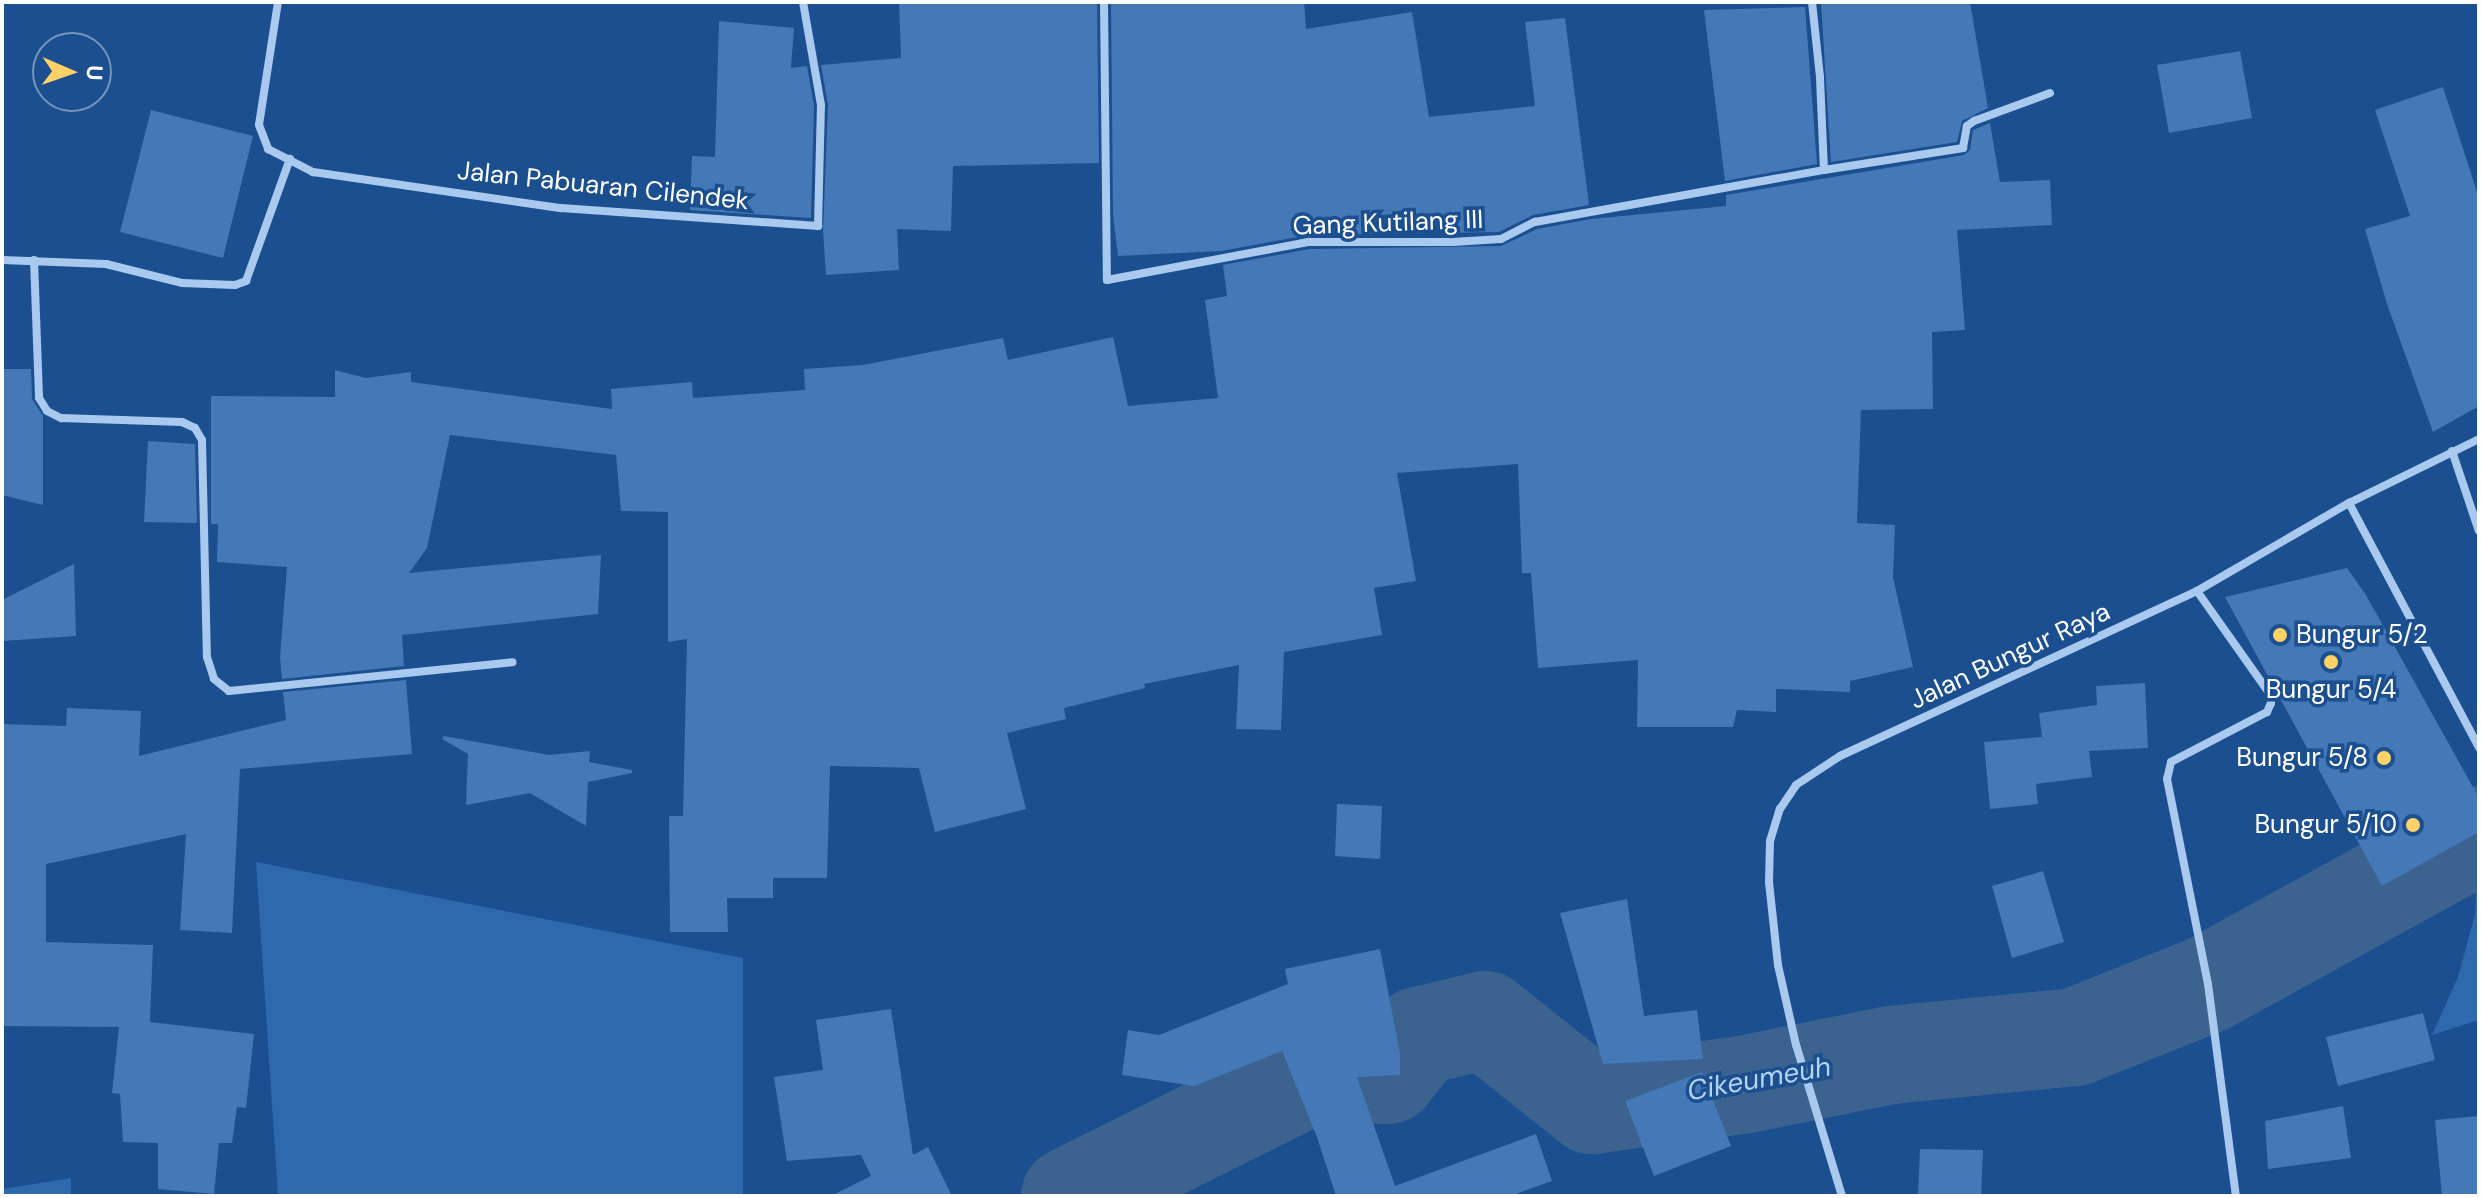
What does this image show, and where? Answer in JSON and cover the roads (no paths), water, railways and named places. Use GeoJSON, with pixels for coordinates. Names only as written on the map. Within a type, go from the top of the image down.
{"type":"FeatureCollection","features":[{"type":"Feature","properties":{"kind":"street","name":"Jalan Pabuaran Cilendek"},"geometry":{"type":"LineString","coordinates":[[278,2],[259,125],[268,149],[313,172],[561,208],[818,226],[821,105],[803,2]]}},
{"type":"Feature","properties":{"kind":"street","name":"Gang Kutilang III"},"geometry":{"type":"LineString","coordinates":[[1104,2],[1107,280],[1309,242],[1501,239],[1535,222],[1824,170]]}},
{"type":"Feature","properties":{"kind":"street"},"geometry":{"type":"LineString","coordinates":[[1812,2],[1820,77],[1824,170],[1963,148],[1967,126],[1974,121],[2050,93]]}},
{"type":"Feature","properties":{"kind":"street"},"geometry":{"type":"LineString","coordinates":[[2,260],[106,264],[182,283],[235,285],[246,281],[290,159]]}},
{"type":"Feature","properties":{"kind":"street"},"geometry":{"type":"LineString","coordinates":[[34,260],[39,398],[47,411],[61,418],[182,422],[195,428],[202,440],[207,657],[214,679],[229,691],[513,662]]}},
{"type":"Feature","properties":{"kind":"street","name":"Jalan Bungur Raya"},"geometry":{"type":"LineString","coordinates":[[1842,1196],[1796,1045],[1778,965],[1769,882],[1770,841],[1780,809],[1796,785],[1840,756],[2197,591],[2349,503],[2479,439]]}},
{"type":"Feature","properties":{"kind":"street"},"geometry":{"type":"LineString","coordinates":[[2452,451],[2479,531]]}},
{"type":"Feature","properties":{"kind":"street"},"geometry":{"type":"LineString","coordinates":[[2349,503],[2479,748]]}},
{"type":"Feature","properties":{"kind":"street"},"geometry":{"type":"LineString","coordinates":[[2197,591],[2270,694],[2267,712],[2171,762],[2168,770],[2208,984],[2236,1196]]}},
{"type":"Feature","properties":{"kind":"waterway","name":"Cikeumeuh"},"geometry":{"type":"LineString","coordinates":[[1070,1196],[1315,1074],[1388,1075],[1419,1036],[1485,1020],[1592,1105],[1742,1085],[1891,1055],[2075,1037],[2208,984],[2479,835]]}},
{"type":"Feature","properties":{"kind":"place","name":"Bungur 5/2"},"geometry":{"type":"Point","coordinates":[2280,635]}},
{"type":"Feature","properties":{"kind":"place","name":"Bungur 5/4"},"geometry":{"type":"Point","coordinates":[2331,662]}},
{"type":"Feature","properties":{"kind":"place","name":"Bungur 5/8"},"geometry":{"type":"Point","coordinates":[2384,758]}},
{"type":"Feature","properties":{"kind":"place","name":"Bungur 5/10"},"geometry":{"type":"Point","coordinates":[2413,825]}}]}
